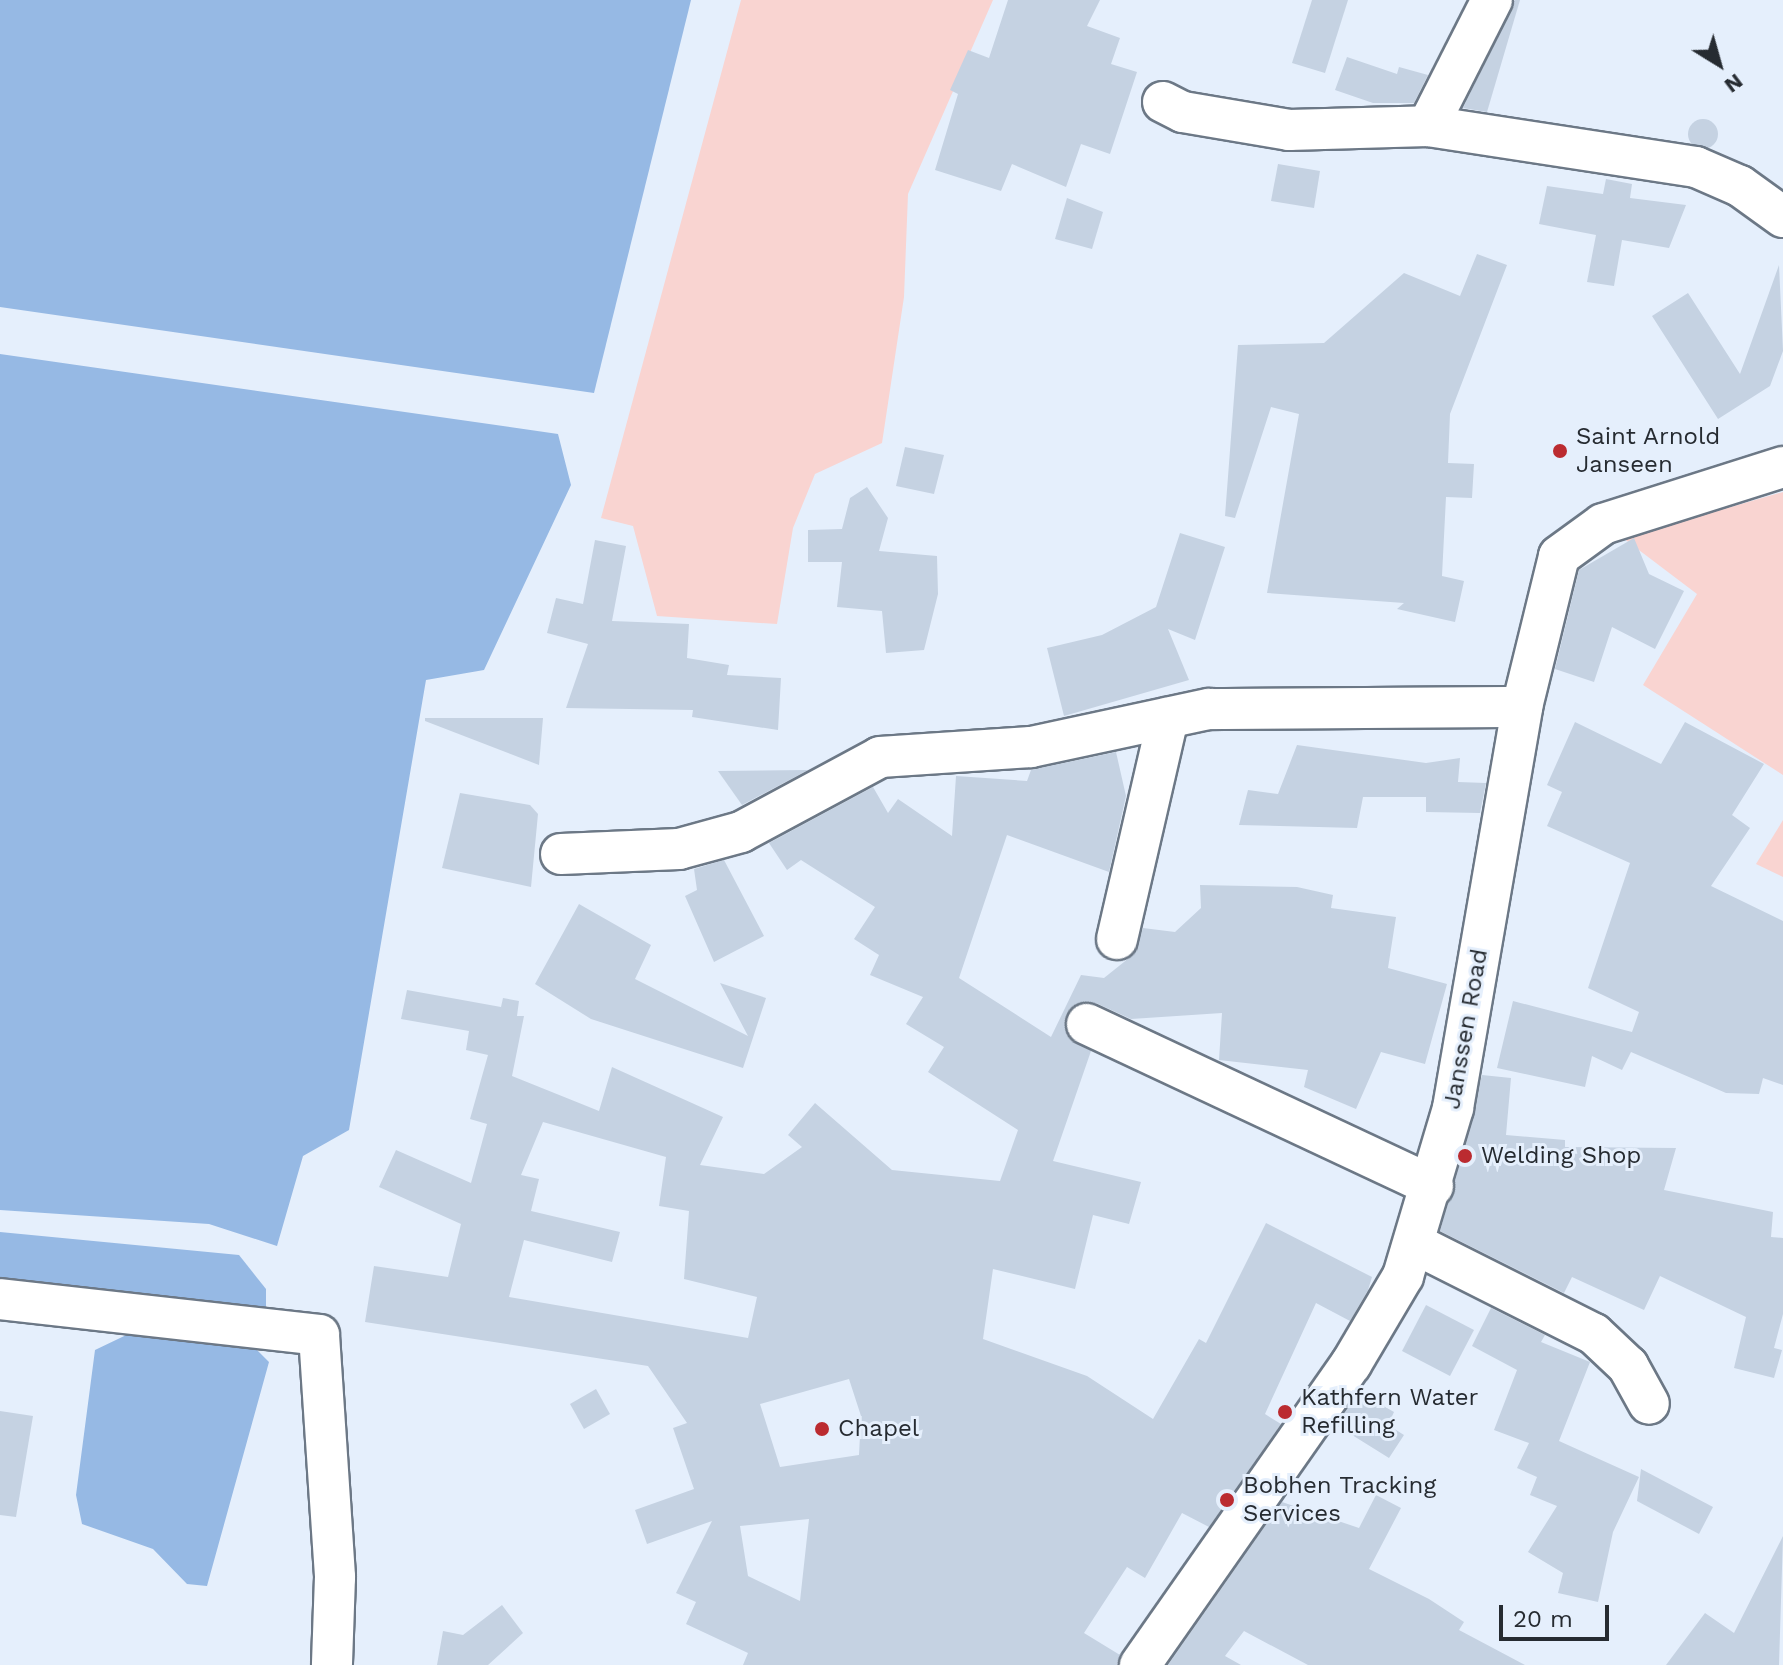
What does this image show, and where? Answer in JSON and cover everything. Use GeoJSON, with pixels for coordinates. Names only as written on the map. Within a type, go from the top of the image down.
{"type":"FeatureCollection","features":[{"type":"Feature","properties":{"kind":"street"},"geometry":{"type":"LineString","coordinates":[[1428,126],[1492,0]]}},
{"type":"Feature","properties":{"kind":"street"},"geometry":{"type":"LineString","coordinates":[[1163,102],[1183,112],[1289,130],[1428,126],[1696,167],[1740,186],[1783,217]]}},
{"type":"Feature","properties":{"kind":"street","name":"Janssen Road"},"geometry":{"type":"LineString","coordinates":[[1140,1665],[1351,1364],[1415,1244],[1453,1108],[1522,707],[1559,556],[1603,524],[1783,467]]}},
{"type":"Feature","properties":{"kind":"street"},"geometry":{"type":"LineString","coordinates":[[561,854],[679,849],[741,832],[880,757],[1031,747],[1209,709],[1522,707]]}},
{"type":"Feature","properties":{"kind":"street"},"geometry":{"type":"LineString","coordinates":[[1117,939],[1168,718]]}},
{"type":"Feature","properties":{"kind":"street"},"geometry":{"type":"LineString","coordinates":[[1087,1024],[1433,1186]]}},
{"type":"Feature","properties":{"kind":"street"},"geometry":{"type":"LineString","coordinates":[[1415,1244],[1594,1334],[1628,1366],[1649,1404]]}},
{"type":"Feature","properties":{"kind":"street"},"geometry":{"type":"LineString","coordinates":[[0,1299],[319,1335],[335,1577],[332,1665]]}},
{"type":"Feature","properties":{"kind":"shaded area"},"geometry":{"type":"Polygon","coordinates":[[[741,0],[993,0],[908,194],[904,297],[882,443],[815,474],[793,528],[777,624],[657,616],[633,526],[601,518],[741,0]]]}},
{"type":"Feature","properties":{"kind":"shaded area"},"geometry":{"type":"Polygon","coordinates":[[[1783,492],[1783,775],[1643,685],[1697,594],[1623,538],[1783,492]]]}},
{"type":"Feature","properties":{"kind":"shaded area"},"geometry":{"type":"Polygon","coordinates":[[[1783,820],[1783,877],[1756,864],[1783,820]]]}},
{"type":"Feature","properties":{"kind":"water"},"geometry":{"type":"Polygon","coordinates":[[[0,0],[691,0],[594,393],[0,307],[0,0]]]}},
{"type":"Feature","properties":{"kind":"water"},"geometry":{"type":"Polygon","coordinates":[[[0,354],[558,434],[571,485],[484,670],[426,680],[349,1130],[303,1156],[277,1246],[209,1224],[0,1210],[0,354]]]}},
{"type":"Feature","properties":{"kind":"water"},"geometry":{"type":"Polygon","coordinates":[[[0,1232],[239,1255],[266,1289],[266,1314],[0,1285],[0,1232]]]}},
{"type":"Feature","properties":{"kind":"water"},"geometry":{"type":"Polygon","coordinates":[[[143,1327],[251,1344],[269,1362],[207,1586],[187,1584],[153,1549],[82,1524],[76,1495],[95,1350],[143,1327]]]}},
{"type":"Feature","properties":{"kind":"building"},"geometry":{"type":"Polygon","coordinates":[[[1008,0],[1100,0],[1087,26],[1120,38],[1111,64],[1137,72],[1110,154],[1081,144],[1066,187],[1012,164],[1001,191],[935,170],[958,94],[950,90],[968,50],[989,58],[1008,0]]]}},
{"type":"Feature","properties":{"kind":"building"},"geometry":{"type":"Polygon","coordinates":[[[1312,0],[1348,0],[1325,73],[1292,63],[1312,0]]]}},
{"type":"Feature","properties":{"kind":"building"},"geometry":{"type":"Polygon","coordinates":[[[1515,0],[1520,0],[1487,112],[1463,108],[1515,0]]]}},
{"type":"Feature","properties":{"kind":"building"},"geometry":{"type":"Polygon","coordinates":[[[1347,57],[1397,74],[1399,67],[1428,75],[1414,103],[1373,103],[1335,90],[1347,57]]]}},
{"type":"Feature","properties":{"kind":"building"},"geometry":{"type":"Polygon","coordinates":[[[1703,119],[1714,123],[1718,134],[1714,145],[1703,149],[1692,145],[1688,134],[1692,123],[1703,119]]]}},
{"type":"Feature","properties":{"kind":"building"},"geometry":{"type":"Polygon","coordinates":[[[1278,164],[1320,171],[1314,208],[1271,201],[1278,164]]]}},
{"type":"Feature","properties":{"kind":"building"},"geometry":{"type":"Polygon","coordinates":[[[1606,179],[1632,184],[1630,198],[1686,205],[1669,248],[1622,240],[1614,286],[1587,282],[1596,235],[1539,224],[1547,186],[1603,194],[1606,179]]]}},
{"type":"Feature","properties":{"kind":"building"},"geometry":{"type":"Polygon","coordinates":[[[1067,198],[1103,212],[1092,249],[1055,239],[1067,198]]]}},
{"type":"Feature","properties":{"kind":"building"},"geometry":{"type":"Polygon","coordinates":[[[1477,254],[1507,265],[1450,414],[1448,463],[1474,464],[1472,498],[1446,497],[1442,576],[1464,581],[1455,622],[1397,609],[1404,603],[1267,593],[1299,414],[1271,407],[1235,518],[1225,516],[1238,345],[1324,343],[1404,273],[1460,296],[1477,254]]]}},
{"type":"Feature","properties":{"kind":"building"},"geometry":{"type":"Polygon","coordinates":[[[1779,265],[1783,351],[1770,386],[1718,419],[1652,316],[1688,293],[1740,374],[1779,265]]]}},
{"type":"Feature","properties":{"kind":"building"},"geometry":{"type":"Polygon","coordinates":[[[905,447],[944,455],[934,494],[896,486],[905,447]]]}},
{"type":"Feature","properties":{"kind":"building"},"geometry":{"type":"Polygon","coordinates":[[[867,487],[888,518],[879,551],[937,556],[938,594],[924,650],[886,653],[882,611],[837,607],[842,562],[808,562],[808,530],[842,529],[850,498],[867,487]]]}},
{"type":"Feature","properties":{"kind":"building"},"geometry":{"type":"Polygon","coordinates":[[[1180,533],[1225,547],[1195,640],[1168,629],[1189,680],[1064,716],[1047,648],[1102,635],[1156,607],[1180,533]]]}},
{"type":"Feature","properties":{"kind":"building"},"geometry":{"type":"Polygon","coordinates":[[[1634,538],[1649,574],[1684,591],[1655,649],[1612,627],[1594,682],[1555,669],[1579,570],[1634,538]]]}},
{"type":"Feature","properties":{"kind":"building"},"geometry":{"type":"Polygon","coordinates":[[[595,540],[626,546],[612,621],[689,624],[687,658],[729,665],[727,675],[781,678],[778,730],[692,717],[693,710],[566,708],[588,644],[547,633],[556,598],[583,604],[595,540]]]}},
{"type":"Feature","properties":{"kind":"building"},"geometry":{"type":"Polygon","coordinates":[[[425,718],[543,718],[539,765],[425,721],[425,718]]]}},
{"type":"Feature","properties":{"kind":"building"},"geometry":{"type":"Polygon","coordinates":[[[1575,722],[1661,764],[1685,722],[1764,764],[1732,815],[1750,828],[1711,886],[1783,921],[1783,1085],[1763,1078],[1759,1094],[1726,1093],[1631,1052],[1622,1070],[1592,1056],[1585,1087],[1497,1068],[1513,1001],[1632,1032],[1639,1012],[1588,988],[1630,863],[1547,826],[1562,792],[1547,785],[1575,722]]]}},
{"type":"Feature","properties":{"kind":"building"},"geometry":{"type":"Polygon","coordinates":[[[1297,745],[1426,763],[1460,758],[1458,782],[1486,783],[1480,813],[1426,812],[1426,797],[1363,797],[1357,828],[1239,825],[1248,790],[1278,794],[1297,745]]]}},
{"type":"Feature","properties":{"kind":"building"},"geometry":{"type":"Polygon","coordinates":[[[1116,752],[1126,796],[1109,872],[1007,835],[959,978],[1051,1037],[1081,975],[1104,978],[1134,954],[1143,928],[1175,932],[1201,908],[1200,885],[1297,887],[1333,895],[1331,908],[1396,917],[1388,968],[1447,984],[1425,1064],[1381,1052],[1356,1109],[1304,1087],[1308,1070],[1219,1060],[1222,1013],[1131,1019],[1096,1003],[1073,1006],[1068,1036],[1091,1051],[1053,1161],[1141,1182],[1129,1224],[1093,1215],[1075,1289],[993,1269],[983,1339],[1087,1376],[1153,1419],[1199,1339],[1206,1343],[1266,1223],[1372,1277],[1368,1290],[1350,1321],[1316,1303],[1265,1414],[1281,1424],[1209,1527],[1182,1513],[1145,1578],[1127,1567],[1084,1633],[1120,1655],[1117,1665],[743,1665],[748,1653],[686,1624],[696,1602],[676,1593],[712,1521],[647,1544],[635,1510],[694,1489],[673,1428],[687,1423],[648,1366],[365,1322],[374,1266],[448,1277],[461,1224],[379,1187],[396,1150],[471,1183],[487,1124],[470,1119],[488,1055],[466,1050],[469,1031],[401,1019],[407,990],[501,1007],[503,998],[519,1001],[517,1016],[524,1016],[512,1076],[599,1111],[612,1067],[723,1117],[700,1165],[764,1174],[802,1147],[788,1135],[815,1103],[892,1170],[1000,1181],[1018,1130],[928,1072],[944,1047],[906,1024],[923,997],[870,975],[879,955],[854,939],[875,907],[801,860],[787,870],[769,843],[873,787],[888,813],[898,799],[952,836],[956,776],[1027,781],[1031,770],[1116,752]],[[543,1122],[521,1175],[539,1179],[531,1211],[620,1232],[612,1262],[524,1240],[509,1297],[748,1338],[757,1297],[684,1279],[689,1211],[659,1206],[666,1157],[543,1122]],[[849,1379],[760,1404],[780,1467],[859,1455],[861,1416],[849,1379]],[[809,1519],[740,1526],[748,1576],[800,1601],[809,1519]]]}},
{"type":"Feature","properties":{"kind":"building"},"geometry":{"type":"Polygon","coordinates":[[[808,770],[742,805],[718,771],[808,770]]]}},
{"type":"Feature","properties":{"kind":"building"},"geometry":{"type":"Polygon","coordinates":[[[460,793],[530,805],[538,814],[531,887],[442,868],[460,793]]]}},
{"type":"Feature","properties":{"kind":"building"},"geometry":{"type":"Polygon","coordinates":[[[724,860],[764,936],[714,962],[685,896],[697,890],[694,869],[724,860]]]}},
{"type":"Feature","properties":{"kind":"building"},"geometry":{"type":"Polygon","coordinates":[[[579,904],[651,945],[635,979],[748,1036],[720,983],[766,998],[743,1068],[591,1019],[535,984],[579,904]]]}},
{"type":"Feature","properties":{"kind":"building"},"geometry":{"type":"Polygon","coordinates":[[[1482,1075],[1511,1078],[1506,1135],[1565,1140],[1565,1147],[1676,1148],[1664,1190],[1773,1212],[1771,1237],[1783,1238],[1783,1314],[1774,1348],[1782,1350],[1774,1378],[1734,1368],[1746,1317],[1660,1276],[1644,1310],[1572,1277],[1564,1293],[1440,1231],[1482,1075]]]}},
{"type":"Feature","properties":{"kind":"building"},"geometry":{"type":"Polygon","coordinates":[[[1426,1305],[1474,1330],[1450,1376],[1402,1351],[1426,1305]]]}},
{"type":"Feature","properties":{"kind":"building"},"geometry":{"type":"Polygon","coordinates":[[[1491,1308],[1545,1335],[1541,1342],[1590,1362],[1559,1441],[1639,1477],[1613,1532],[1598,1602],[1558,1593],[1563,1573],[1528,1552],[1557,1506],[1530,1495],[1537,1477],[1517,1468],[1529,1443],[1494,1430],[1517,1370],[1472,1346],[1491,1308]]]}},
{"type":"Feature","properties":{"kind":"building"},"geometry":{"type":"Polygon","coordinates":[[[596,1389],[610,1414],[584,1429],[570,1404],[596,1389]]]}},
{"type":"Feature","properties":{"kind":"building"},"geometry":{"type":"Polygon","coordinates":[[[1359,1392],[1394,1412],[1388,1425],[1404,1435],[1389,1458],[1336,1425],[1359,1392]]]}},
{"type":"Feature","properties":{"kind":"building"},"geometry":{"type":"Polygon","coordinates":[[[0,1411],[33,1416],[16,1517],[0,1515],[0,1411]]]}},
{"type":"Feature","properties":{"kind":"building"},"geometry":{"type":"Polygon","coordinates":[[[1641,1469],[1713,1507],[1699,1534],[1637,1501],[1641,1469]]]}},
{"type":"Feature","properties":{"kind":"building"},"geometry":{"type":"Polygon","coordinates":[[[1376,1495],[1401,1508],[1369,1569],[1429,1599],[1464,1622],[1459,1630],[1525,1665],[1308,1665],[1244,1631],[1225,1656],[1241,1665],[1168,1665],[1282,1502],[1359,1528],[1376,1495]]]}},
{"type":"Feature","properties":{"kind":"building"},"geometry":{"type":"Polygon","coordinates":[[[1783,1536],[1779,1665],[1666,1665],[1705,1613],[1734,1633],[1783,1536]]]}},
{"type":"Feature","properties":{"kind":"building"},"geometry":{"type":"Polygon","coordinates":[[[502,1605],[523,1633],[488,1665],[437,1665],[443,1631],[463,1635],[502,1605]]]}},
{"type":"Feature","properties":{"kind":"place","name":"Saint Arnold Janseen"},"geometry":{"type":"Point","coordinates":[1560,451]}},
{"type":"Feature","properties":{"kind":"place","name":"Welding Shop"},"geometry":{"type":"Point","coordinates":[1465,1156]}},
{"type":"Feature","properties":{"kind":"place","name":"Kathfern Water Refilling"},"geometry":{"type":"Point","coordinates":[1285,1412]}},
{"type":"Feature","properties":{"kind":"place","name":"Chapel"},"geometry":{"type":"Point","coordinates":[822,1429]}},
{"type":"Feature","properties":{"kind":"place","name":"Bobhen Tracking Services"},"geometry":{"type":"Point","coordinates":[1227,1500]}}]}
